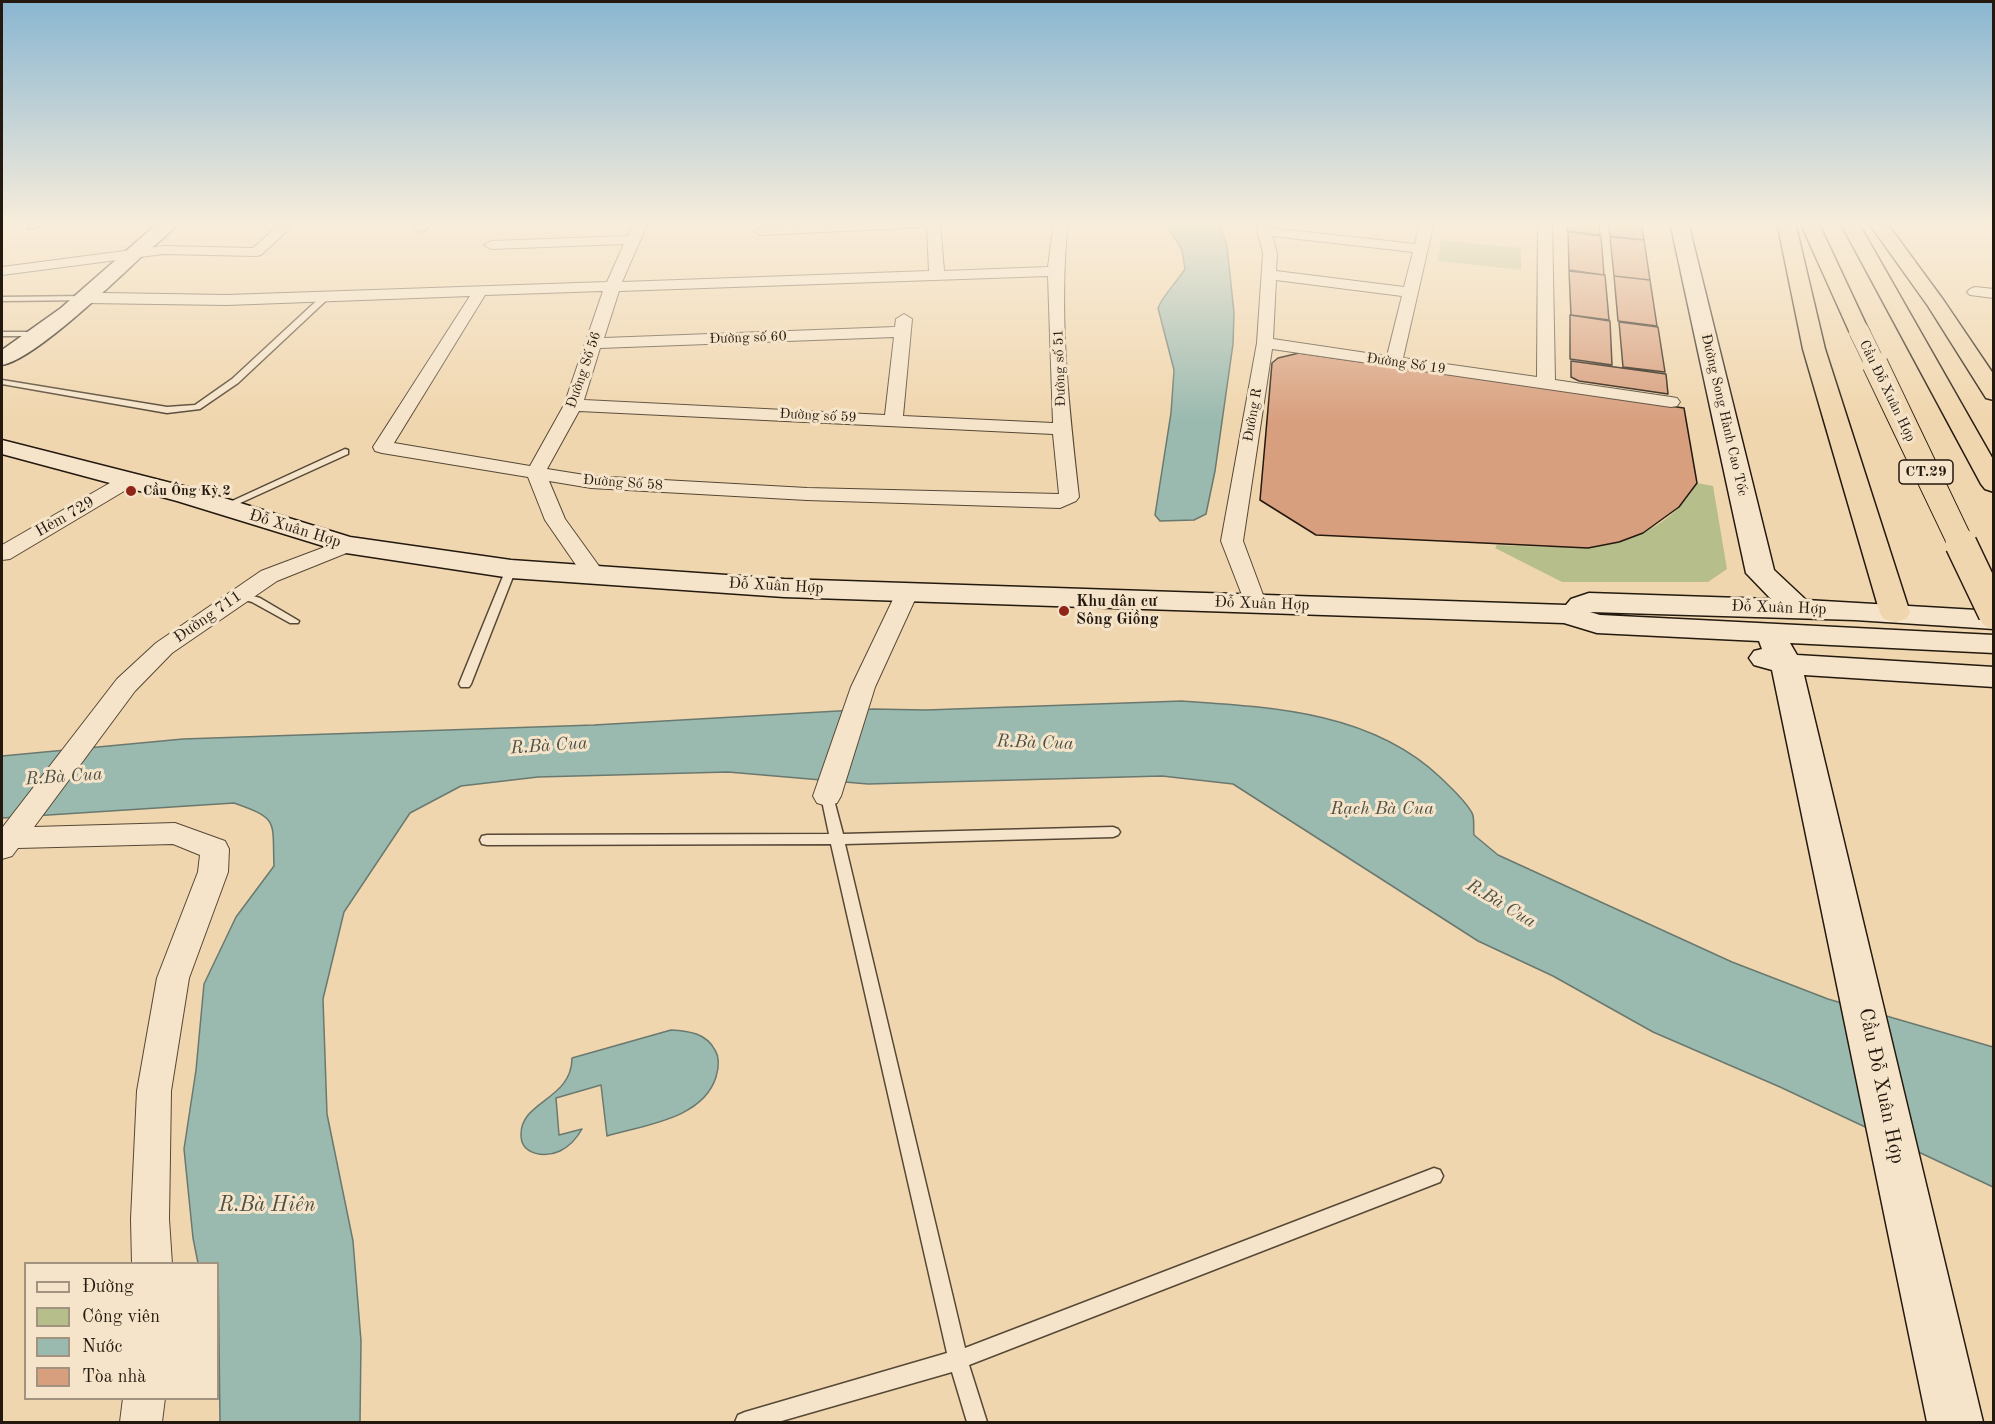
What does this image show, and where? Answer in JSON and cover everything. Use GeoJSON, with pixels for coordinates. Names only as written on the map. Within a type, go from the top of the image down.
{"type":"FeatureCollection","features":[{"type":"Feature","properties":{"kind":"highway"},"geometry":{"type":"LineString","coordinates":[[1801,288],[1814,349],[1893,604]]}},
{"type":"Feature","properties":{"kind":"highway","name":"Cầu Đỗ Xuân Hợp"},"geometry":{"type":"LineString","coordinates":[[1839,288],[1994,613]]}},
{"type":"Feature","properties":{"kind":"highway","name":"CT.29"},"geometry":{"type":"LineString","coordinates":[[1886,288],[1994,484]]}},
{"type":"Feature","properties":{"kind":"highway"},"geometry":{"type":"LineString","coordinates":[[1925,288],[1994,393]]}},
{"type":"Feature","properties":{"kind":"main road"},"geometry":{"type":"LineString","coordinates":[[2,359],[40,334],[96,288]]}},
{"type":"Feature","properties":{"kind":"main road","name":"Đường Song Hành Cao Tốc"},"geometry":{"type":"LineString","coordinates":[[1694,288],[1760,573]]}},
{"type":"Feature","properties":{"kind":"main road","name":"Đỗ Xuân Hợp"},"geometry":{"type":"LineString","coordinates":[[2,447],[224,507],[346,545],[511,569],[784,588],[1567,614],[1597,624],[1994,644]]}},
{"type":"Feature","properties":{"kind":"main road"},"geometry":{"type":"LineString","coordinates":[[1738,607],[1760,573],[1798,609]]}},
{"type":"Feature","properties":{"kind":"main road"},"geometry":{"type":"LineString","coordinates":[[1893,604],[1994,600]]}},
{"type":"Feature","properties":{"kind":"main road","name":"Đỗ Xuân Hợp"},"geometry":{"type":"LineString","coordinates":[[1567,614],[1589,602],[1855,611],[1893,604],[1994,620]]}},
{"type":"Feature","properties":{"kind":"main road"},"geometry":{"type":"LineString","coordinates":[[1659,628],[1786,663],[1994,677]]}},
{"type":"Feature","properties":{"kind":"main road"},"geometry":{"type":"LineString","coordinates":[[1770,634],[1786,663]]}},
{"type":"Feature","properties":{"kind":"main road","name":"Cầu Đỗ Xuân Hợp"},"geometry":{"type":"LineString","coordinates":[[1786,663],[1845,919],[1955,1422]]}},
{"type":"Feature","properties":{"kind":"street"},"geometry":{"type":"LineString","coordinates":[[86,298],[213,300],[522,288]]}},
{"type":"Feature","properties":{"kind":"street","name":"Đường Số 56"},"geometry":{"type":"LineString","coordinates":[[536,472],[573,405],[612,288]]}},
{"type":"Feature","properties":{"kind":"street","name":"Đường số 51"},"geometry":{"type":"LineString","coordinates":[[1053,502],[1060,502],[1069,497],[1062,429],[1056,288]]}},
{"type":"Feature","properties":{"kind":"street","name":"Đường R"},"geometry":{"type":"LineString","coordinates":[[1255,603],[1232,541],[1265,343],[1268,288]]}},
{"type":"Feature","properties":{"kind":"street"},"geometry":{"type":"LineString","coordinates":[[1381,288],[1410,292]]}},
{"type":"Feature","properties":{"kind":"street"},"geometry":{"type":"LineString","coordinates":[[1394,362],[1411,288]]}},
{"type":"Feature","properties":{"kind":"street"},"geometry":{"type":"LineString","coordinates":[[1545,288],[1546,384]]}},
{"type":"Feature","properties":{"kind":"street","name":"Đường Số 58"},"geometry":{"type":"LineString","coordinates":[[481,290],[382,447],[591,482],[807,494],[1053,502]]}},
{"type":"Feature","properties":{"kind":"street"},"geometry":{"type":"LineString","coordinates":[[1975,292],[1994,294]]}},
{"type":"Feature","properties":{"kind":"street","name":"Đường số 60"},"geometry":{"type":"LineString","coordinates":[[594,343],[904,326],[894,419]]}},
{"type":"Feature","properties":{"kind":"street","name":"Đường Số 19"},"geometry":{"type":"LineString","coordinates":[[1265,343],[1671,402]]}},
{"type":"Feature","properties":{"kind":"street","name":"Đường số 59"},"geometry":{"type":"LineString","coordinates":[[573,405],[1062,429]]}},
{"type":"Feature","properties":{"kind":"street"},"geometry":{"type":"LineString","coordinates":[[536,472],[555,520],[594,573]]}},
{"type":"Feature","properties":{"kind":"street","name":"Hẻm 729"},"geometry":{"type":"LineString","coordinates":[[2,554],[129,480]]}},
{"type":"Feature","properties":{"kind":"street","name":"Đường 711"},"geometry":{"type":"LineString","coordinates":[[4,841],[126,685],[164,648],[269,576],[346,545]]}},
{"type":"Feature","properties":{"kind":"street"},"geometry":{"type":"LineString","coordinates":[[827,796],[863,687],[907,593]]}},
{"type":"Feature","properties":{"kind":"street"},"geometry":{"type":"LineString","coordinates":[[4,841],[175,833],[215,849],[213,873],[173,978],[154,1091],[150,1219],[152,1262]]}},
{"type":"Feature","properties":{"kind":"street"},"geometry":{"type":"LineString","coordinates":[[141,1422],[144,1400]]}},
{"type":"Feature","properties":{"kind":"lane"},"geometry":{"type":"LineString","coordinates":[[2,382],[167,410],[197,407],[235,381],[328,295]]}},
{"type":"Feature","properties":{"kind":"lane"},"geometry":{"type":"LineString","coordinates":[[2,299],[86,298]]}},
{"type":"Feature","properties":{"kind":"lane"},"geometry":{"type":"LineString","coordinates":[[2,334],[40,334]]}},
{"type":"Feature","properties":{"kind":"lane"},"geometry":{"type":"LineString","coordinates":[[224,507],[345,452]]}},
{"type":"Feature","properties":{"kind":"lane"},"geometry":{"type":"LineString","coordinates":[[465,684],[511,569]]}},
{"type":"Feature","properties":{"kind":"lane"},"geometry":{"type":"LineString","coordinates":[[239,595],[256,600],[294,621]]}},
{"type":"Feature","properties":{"kind":"lane"},"geometry":{"type":"LineString","coordinates":[[827,796],[958,1360],[977,1422]]}},
{"type":"Feature","properties":{"kind":"lane"},"geometry":{"type":"LineString","coordinates":[[487,840],[837,839],[1113,832]]}},
{"type":"Feature","properties":{"kind":"lane"},"geometry":{"type":"LineString","coordinates":[[745,1422],[958,1360],[1434,1176]]}},
{"type":"Feature","properties":{"kind":"green space"},"geometry":{"type":"Polygon","coordinates":[[[1697,483],[1713,486],[1727,569],[1708,582],[1562,582],[1495,548],[1497,545],[1581,546],[1609,543],[1634,536],[1658,524],[1679,507],[1697,483]]]}},
{"type":"Feature","properties":{"kind":"water"},"geometry":{"type":"Polygon","coordinates":[[[1170,288],[1231,288],[1234,313],[1233,344],[1215,471],[1206,514],[1194,520],[1160,521],[1155,515],[1171,413],[1174,370],[1158,308],[1170,288]]]}},
{"type":"Feature","properties":{"kind":"water","name":"Rạch Bà Cua"},"geometry":{"type":"Polygon","coordinates":[[[1182,701],[1251,706],[1320,717],[1353,726],[1384,739],[1414,756],[1458,794],[1473,815],[1474,835],[1498,855],[1732,962],[1828,999],[1993,1047],[1993,1187],[1780,1087],[1653,1032],[1553,976],[1478,941],[1233,784],[1162,776],[868,784],[728,772],[538,777],[461,786],[410,813],[344,912],[323,999],[327,1114],[353,1241],[361,1341],[360,1422],[220,1422],[219,1262],[198,1262],[193,1238],[184,1149],[196,1070],[204,984],[236,917],[274,866],[273,831],[266,818],[249,808],[234,803],[2,818],[2,756],[183,739],[594,725],[873,709],[926,710],[1182,701]]]}},
{"type":"Feature","properties":{"kind":"water"},"geometry":{"type":"Polygon","coordinates":[[[671,1030],[702,1036],[717,1053],[719,1063],[716,1077],[709,1091],[699,1102],[686,1111],[654,1124],[607,1136],[601,1085],[556,1098],[559,1135],[582,1129],[570,1144],[560,1151],[548,1154],[535,1153],[525,1147],[521,1135],[523,1124],[537,1107],[564,1083],[570,1072],[572,1058],[671,1030]]]}},
{"type":"Feature","properties":{"kind":"building"},"geometry":{"type":"Polygon","coordinates":[[[1570,288],[1606,288],[1609,320],[1571,315],[1570,288]]]}},
{"type":"Feature","properties":{"kind":"building"},"geometry":{"type":"Polygon","coordinates":[[[1615,288],[1651,288],[1657,326],[1618,321],[1615,288]]]}},
{"type":"Feature","properties":{"kind":"building"},"geometry":{"type":"Polygon","coordinates":[[[1570,315],[1610,321],[1612,365],[1570,359],[1570,315]]]}},
{"type":"Feature","properties":{"kind":"building"},"geometry":{"type":"Polygon","coordinates":[[[1619,322],[1658,327],[1665,372],[1623,367],[1619,322]]]}},
{"type":"Feature","properties":{"kind":"building"},"geometry":{"type":"Polygon","coordinates":[[[1299,353],[1684,408],[1697,483],[1679,507],[1643,533],[1619,542],[1588,548],[1316,535],[1260,500],[1272,363],[1278,358],[1299,353]]]}},
{"type":"Feature","properties":{"kind":"building"},"geometry":{"type":"Polygon","coordinates":[[[1571,361],[1666,374],[1668,394],[1579,381],[1571,377],[1571,361]]]}},
{"type":"Feature","properties":{"kind":"place","name":"Cầu Ông Kỳ 2"},"geometry":{"type":"Point","coordinates":[131,491]}},
{"type":"Feature","properties":{"kind":"place","name":"Khu dân cư Sông Giồng"},"geometry":{"type":"Point","coordinates":[1064,611]}},
{"type":"Feature","properties":{"kind":"water label","name":"R.Bà Cua"},"geometry":{"type":"Point","coordinates":[1035,743]}},
{"type":"Feature","properties":{"kind":"water label","name":"R.Bà Cua"},"geometry":{"type":"Point","coordinates":[549,746]}},
{"type":"Feature","properties":{"kind":"water label","name":"R.Bà Cua"},"geometry":{"type":"Point","coordinates":[64,777]}},
{"type":"Feature","properties":{"kind":"water label","name":"R.Bà Cua"},"geometry":{"type":"Point","coordinates":[1501,904]}},
{"type":"Feature","properties":{"kind":"water label","name":"R.Bà Hiên"},"geometry":{"type":"Point","coordinates":[267,1205]}}]}
